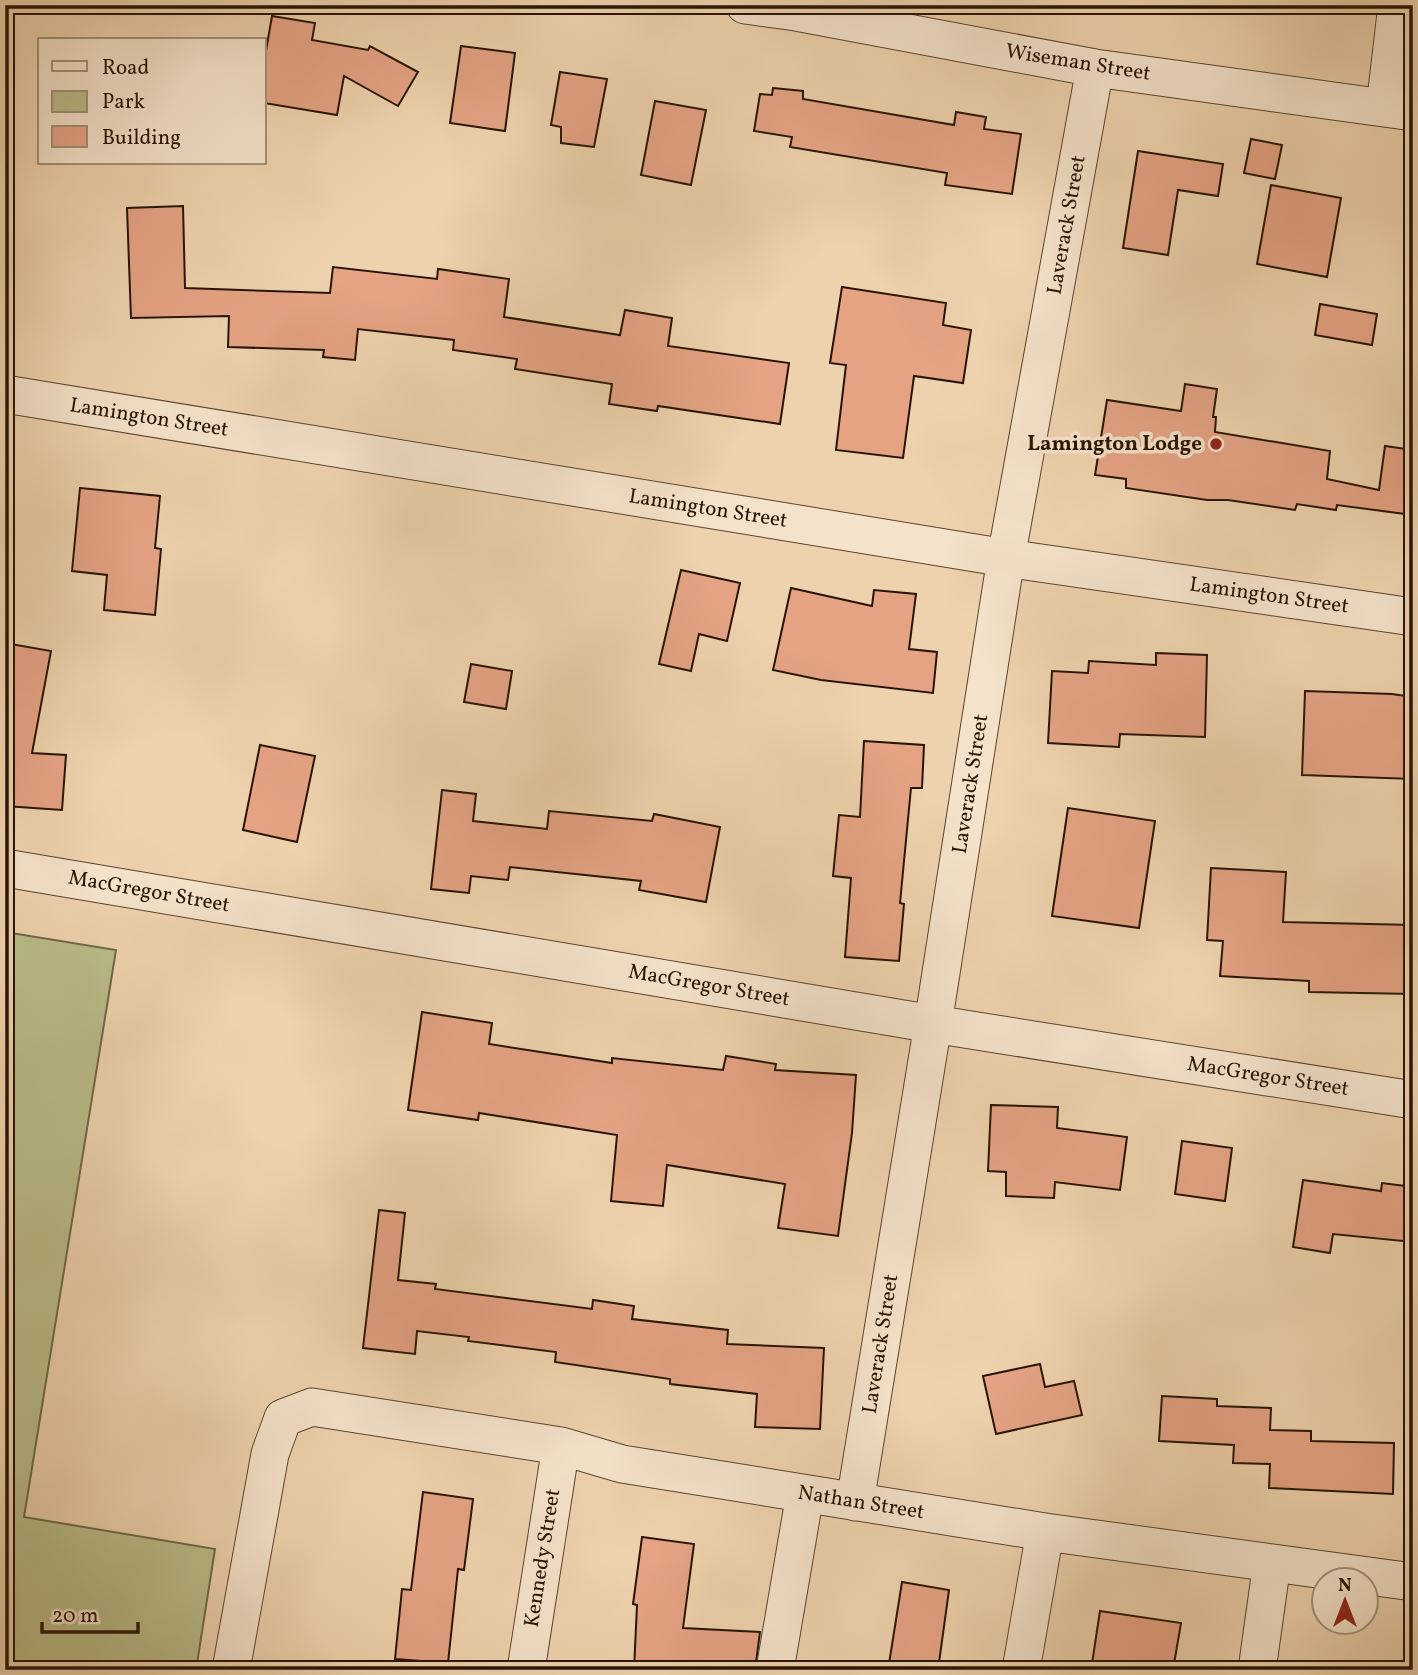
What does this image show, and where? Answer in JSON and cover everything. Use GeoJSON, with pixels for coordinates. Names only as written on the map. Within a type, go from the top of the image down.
{"type":"FeatureCollection","features":[{"type":"Feature","properties":{"kind":"street","name":"Wiseman Street"},"geometry":{"type":"LineString","coordinates":[[745,5],[797,9],[1096,68],[1399,110]]}},
{"type":"Feature","properties":{"kind":"street"},"geometry":{"type":"LineString","coordinates":[[1397,5],[1399,110]]}},
{"type":"Feature","properties":{"kind":"street","name":"Laverack Street"},"geometry":{"type":"LineString","coordinates":[[855,1502],[1006,558],[1096,68]]}},
{"type":"Feature","properties":{"kind":"street","name":"Lamington Street"},"geometry":{"type":"LineString","coordinates":[[5,394],[1006,558],[1413,617]]}},
{"type":"Feature","properties":{"kind":"street","name":"MacGregor Street"},"geometry":{"type":"LineString","coordinates":[[5,868],[933,1024],[1413,1100]]}},
{"type":"Feature","properties":{"kind":"street","name":"Nathan Street"},"geometry":{"type":"LineString","coordinates":[[231,1670],[270,1454],[283,1418],[312,1407],[561,1446],[622,1464],[855,1502],[1045,1532],[1413,1582]]}},
{"type":"Feature","properties":{"kind":"street","name":"Kennedy Street"},"geometry":{"type":"LineString","coordinates":[[526,1670],[561,1446]]}},
{"type":"Feature","properties":{"kind":"street"},"geometry":{"type":"LineString","coordinates":[[775,1670],[805,1493]]}},
{"type":"Feature","properties":{"kind":"street"},"geometry":{"type":"LineString","coordinates":[[1021,1670],[1045,1532]]}},
{"type":"Feature","properties":{"kind":"street"},"geometry":{"type":"LineString","coordinates":[[1257,1670],[1272,1563]]}},
{"type":"Feature","properties":{"kind":"green space"},"geometry":{"type":"Polygon","coordinates":[[[5,932],[116,950],[24,1517],[215,1549],[196,1670],[5,1670],[5,932]]]}},
{"type":"Feature","properties":{"kind":"building"},"geometry":{"type":"Polygon","coordinates":[[[272,16],[315,23],[312,40],[368,50],[370,46],[418,72],[398,106],[344,76],[337,115],[266,103],[266,50],[272,16]]]}},
{"type":"Feature","properties":{"kind":"building"},"geometry":{"type":"Polygon","coordinates":[[[461,46],[515,53],[505,131],[450,123],[461,46]]]}},
{"type":"Feature","properties":{"kind":"building"},"geometry":{"type":"Polygon","coordinates":[[[560,72],[607,79],[594,147],[561,143],[561,127],[551,125],[560,72]]]}},
{"type":"Feature","properties":{"kind":"building"},"geometry":{"type":"Polygon","coordinates":[[[773,88],[803,91],[803,99],[954,125],[956,112],[986,117],[984,129],[1021,134],[1012,194],[945,185],[947,173],[790,147],[792,137],[754,131],[760,94],[772,95],[773,88]]]}},
{"type":"Feature","properties":{"kind":"building"},"geometry":{"type":"Polygon","coordinates":[[[655,101],[706,110],[691,185],[641,175],[655,101]]]}},
{"type":"Feature","properties":{"kind":"building"},"geometry":{"type":"Polygon","coordinates":[[[1251,139],[1282,145],[1275,179],[1244,173],[1251,139]]]}},
{"type":"Feature","properties":{"kind":"building"},"geometry":{"type":"Polygon","coordinates":[[[1138,151],[1223,164],[1218,196],[1178,190],[1168,255],[1123,248],[1138,151]]]}},
{"type":"Feature","properties":{"kind":"building"},"geometry":{"type":"Polygon","coordinates":[[[1271,185],[1341,198],[1327,277],[1257,264],[1271,185]]]}},
{"type":"Feature","properties":{"kind":"building"},"geometry":{"type":"Polygon","coordinates":[[[183,206],[185,288],[330,293],[333,267],[437,279],[438,269],[509,279],[504,317],[620,335],[625,310],[672,318],[668,346],[789,363],[780,424],[658,406],[657,411],[609,404],[612,384],[515,369],[517,359],[453,350],[454,340],[358,329],[355,360],[323,357],[324,350],[228,347],[229,316],[131,318],[127,208],[183,206]]]}},
{"type":"Feature","properties":{"kind":"building"},"geometry":{"type":"Polygon","coordinates":[[[842,287],[946,303],[943,325],[971,330],[963,383],[914,376],[903,458],[836,450],[846,365],[830,363],[842,287]]]}},
{"type":"Feature","properties":{"kind":"building"},"geometry":{"type":"Polygon","coordinates":[[[1320,304],[1377,314],[1372,345],[1315,335],[1320,304]]]}},
{"type":"Feature","properties":{"kind":"building"},"geometry":{"type":"Polygon","coordinates":[[[1185,384],[1217,389],[1213,417],[1216,417],[1215,432],[1330,451],[1327,479],[1379,490],[1385,446],[1413,450],[1413,515],[1337,505],[1336,510],[1297,504],[1295,510],[1228,500],[1207,500],[1126,488],[1126,479],[1095,475],[1107,400],[1181,411],[1185,384]]]}},
{"type":"Feature","properties":{"kind":"building"},"geometry":{"type":"Polygon","coordinates":[[[80,488],[160,496],[155,548],[161,549],[155,615],[104,610],[107,575],[72,571],[80,488]]]}},
{"type":"Feature","properties":{"kind":"building"},"geometry":{"type":"Polygon","coordinates":[[[681,570],[740,583],[727,641],[699,634],[691,671],[659,664],[681,570]]]}},
{"type":"Feature","properties":{"kind":"building"},"geometry":{"type":"Polygon","coordinates":[[[791,588],[872,606],[874,590],[916,594],[909,649],[937,652],[933,693],[821,680],[773,670],[791,588]]]}},
{"type":"Feature","properties":{"kind":"building"},"geometry":{"type":"Polygon","coordinates":[[[5,643],[51,651],[32,753],[66,755],[62,810],[5,806],[5,643]]]}},
{"type":"Feature","properties":{"kind":"building"},"geometry":{"type":"Polygon","coordinates":[[[1156,653],[1207,655],[1205,737],[1120,734],[1119,747],[1048,743],[1052,671],[1088,673],[1089,661],[1156,665],[1156,653]]]}},
{"type":"Feature","properties":{"kind":"building"},"geometry":{"type":"Polygon","coordinates":[[[471,664],[512,671],[506,709],[464,702],[471,664]]]}},
{"type":"Feature","properties":{"kind":"building"},"geometry":{"type":"Polygon","coordinates":[[[1305,691],[1413,697],[1413,779],[1302,775],[1305,691]]]}},
{"type":"Feature","properties":{"kind":"building"},"geometry":{"type":"Polygon","coordinates":[[[864,741],[924,745],[922,788],[911,788],[900,903],[904,904],[899,961],[845,957],[851,878],[833,876],[839,815],[860,817],[864,741]]]}},
{"type":"Feature","properties":{"kind":"building"},"geometry":{"type":"Polygon","coordinates":[[[260,745],[315,756],[297,842],[243,830],[260,745]]]}},
{"type":"Feature","properties":{"kind":"building"},"geometry":{"type":"Polygon","coordinates":[[[442,790],[476,794],[473,821],[547,829],[549,811],[652,821],[654,814],[720,827],[706,902],[639,890],[641,881],[510,867],[508,880],[471,876],[469,893],[431,889],[442,790]]]}},
{"type":"Feature","properties":{"kind":"building"},"geometry":{"type":"Polygon","coordinates":[[[1068,808],[1155,821],[1139,928],[1052,916],[1068,808]]]}},
{"type":"Feature","properties":{"kind":"building"},"geometry":{"type":"Polygon","coordinates":[[[1211,868],[1286,872],[1283,922],[1413,925],[1413,994],[1309,992],[1309,981],[1220,976],[1223,941],[1207,940],[1211,868]]]}},
{"type":"Feature","properties":{"kind":"building"},"geometry":{"type":"Polygon","coordinates":[[[422,1012],[492,1023],[489,1044],[612,1063],[612,1058],[723,1070],[726,1056],[776,1064],[775,1070],[856,1075],[852,1133],[838,1236],[778,1228],[785,1184],[667,1165],[663,1206],[611,1201],[617,1135],[479,1113],[478,1120],[408,1110],[422,1012]]]}},
{"type":"Feature","properties":{"kind":"building"},"geometry":{"type":"Polygon","coordinates":[[[991,1105],[1058,1107],[1057,1128],[1127,1137],[1120,1190],[1055,1182],[1054,1198],[1006,1196],[1006,1172],[988,1171],[991,1105]]]}},
{"type":"Feature","properties":{"kind":"building"},"geometry":{"type":"Polygon","coordinates":[[[1182,1141],[1232,1148],[1225,1201],[1175,1194],[1182,1141]]]}},
{"type":"Feature","properties":{"kind":"building"},"geometry":{"type":"Polygon","coordinates":[[[1303,1180],[1381,1191],[1382,1183],[1413,1187],[1413,1242],[1333,1234],[1330,1253],[1293,1247],[1303,1180]]]}},
{"type":"Feature","properties":{"kind":"building"},"geometry":{"type":"Polygon","coordinates":[[[379,1210],[405,1213],[398,1280],[436,1284],[435,1289],[592,1309],[593,1300],[634,1306],[632,1319],[728,1330],[727,1344],[824,1348],[820,1429],[755,1427],[757,1394],[670,1384],[670,1379],[555,1362],[556,1352],[468,1341],[469,1337],[417,1331],[415,1354],[363,1348],[379,1210]]]}},
{"type":"Feature","properties":{"kind":"building"},"geometry":{"type":"Polygon","coordinates":[[[1040,1364],[1045,1387],[1074,1381],[1082,1415],[996,1434],[983,1376],[1040,1364]]]}},
{"type":"Feature","properties":{"kind":"building"},"geometry":{"type":"Polygon","coordinates":[[[1162,1396],[1217,1399],[1217,1406],[1271,1408],[1270,1430],[1311,1431],[1311,1441],[1394,1443],[1393,1494],[1269,1488],[1270,1464],[1233,1463],[1234,1445],[1159,1441],[1162,1396]]]}},
{"type":"Feature","properties":{"kind":"building"},"geometry":{"type":"Polygon","coordinates":[[[423,1492],[473,1499],[464,1570],[458,1569],[448,1663],[395,1659],[402,1589],[411,1590],[423,1492]]]}},
{"type":"Feature","properties":{"kind":"building"},"geometry":{"type":"Polygon","coordinates":[[[642,1537],[694,1544],[683,1628],[760,1632],[755,1670],[634,1670],[637,1605],[633,1604],[642,1537]]]}},
{"type":"Feature","properties":{"kind":"building"},"geometry":{"type":"Polygon","coordinates":[[[902,1582],[949,1590],[938,1670],[888,1670],[902,1582]]]}},
{"type":"Feature","properties":{"kind":"building"},"geometry":{"type":"Polygon","coordinates":[[[1100,1611],[1181,1623],[1173,1670],[1091,1670],[1100,1611]]]}},
{"type":"Feature","properties":{"kind":"place","name":"Lamington Lodge"},"geometry":{"type":"Point","coordinates":[1216,444]}}]}
